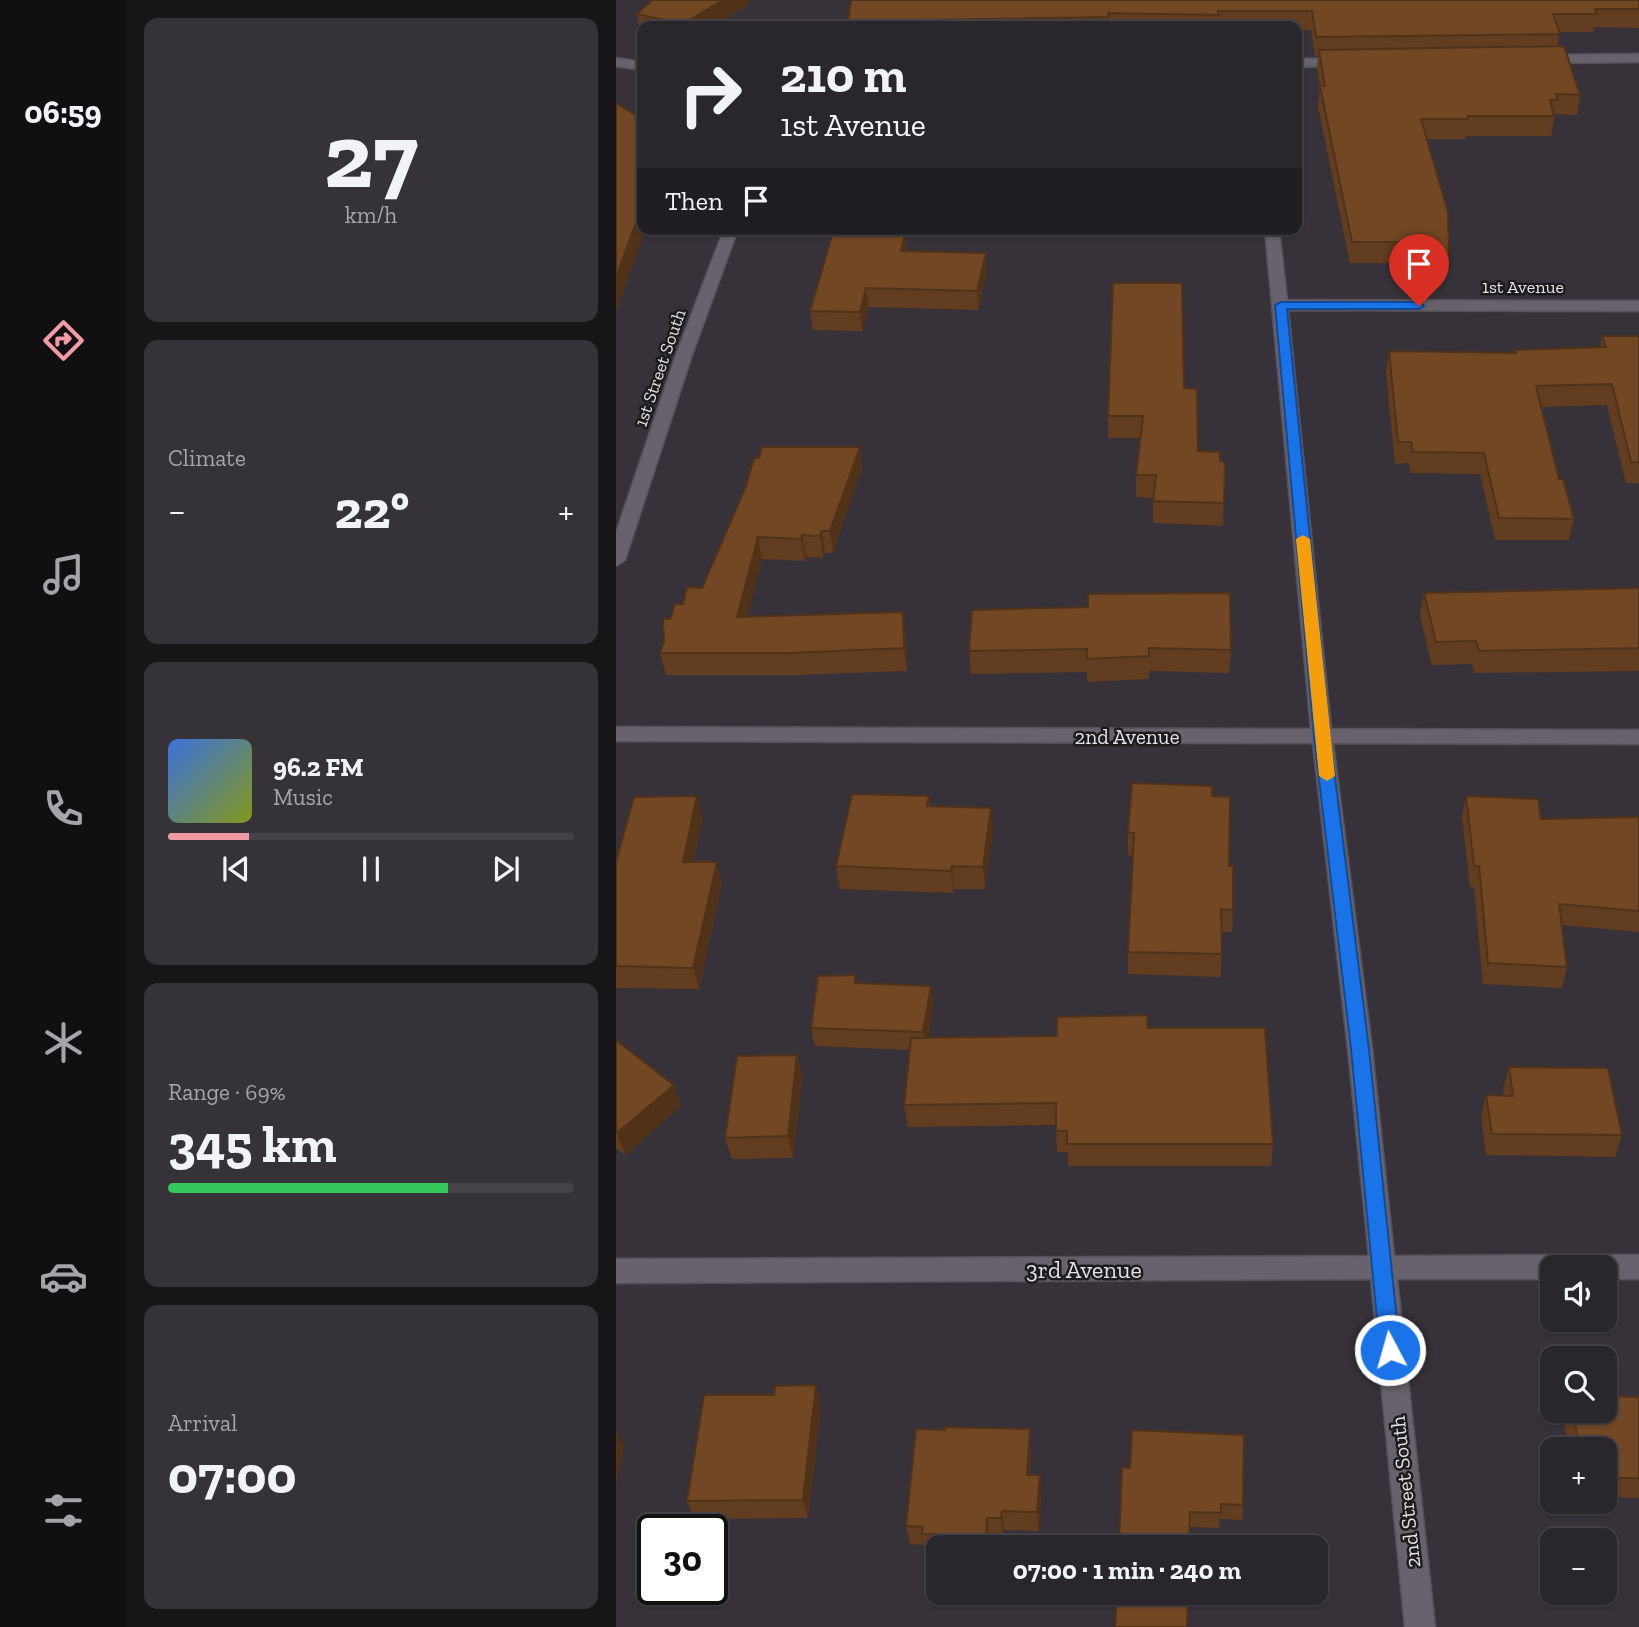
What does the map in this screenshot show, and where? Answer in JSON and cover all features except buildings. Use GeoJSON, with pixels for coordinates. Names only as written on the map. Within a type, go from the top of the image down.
{"type":"FeatureCollection","features":[{"type":"Feature","properties":{"kind":"street"},"geometry":{"type":"LineString","coordinates":[[1530,59],[1639,58]]}},
{"type":"Feature","properties":{"kind":"street"},"geometry":{"type":"LineString","coordinates":[[616,62],[637,65]]}},
{"type":"Feature","properties":{"kind":"street"},"geometry":{"type":"LineString","coordinates":[[1302,63],[1352,62]]}},
{"type":"Feature","properties":{"kind":"street","name":"1st Street South"},"geometry":{"type":"LineString","coordinates":[[616,560],[684,355],[729,235]]}},
{"type":"Feature","properties":{"kind":"street","name":"2nd Street South"},"geometry":{"type":"LineString","coordinates":[[1273,235],[1322,737],[1360,1049],[1420,1627]]}},
{"type":"Feature","properties":{"kind":"street","name":"1st Avenue"},"geometry":{"type":"LineString","coordinates":[[1281,305],[1639,306]]}},
{"type":"Feature","properties":{"kind":"street","name":"2nd Avenue"},"geometry":{"type":"LineString","coordinates":[[616,734],[1639,737]]}},
{"type":"Feature","properties":{"kind":"street","name":"3rd Avenue"},"geometry":{"type":"LineString","coordinates":[[616,1271],[1540,1267]]}},
{"type":"Feature","properties":{"kind":"street"},"geometry":{"type":"LineString","coordinates":[[1617,1267],[1639,1267]]}},
{"type":"Feature","properties":{"kind":"slow traffic"},"geometry":{"type":"LineString","coordinates":[[1303,539],[1327,776]]}},
{"type":"Feature","properties":{"kind":"route"},"geometry":{"type":"LineString","coordinates":[[1390,1350],[1360,1049],[1322,737],[1281,305],[1419,306]]}}]}
